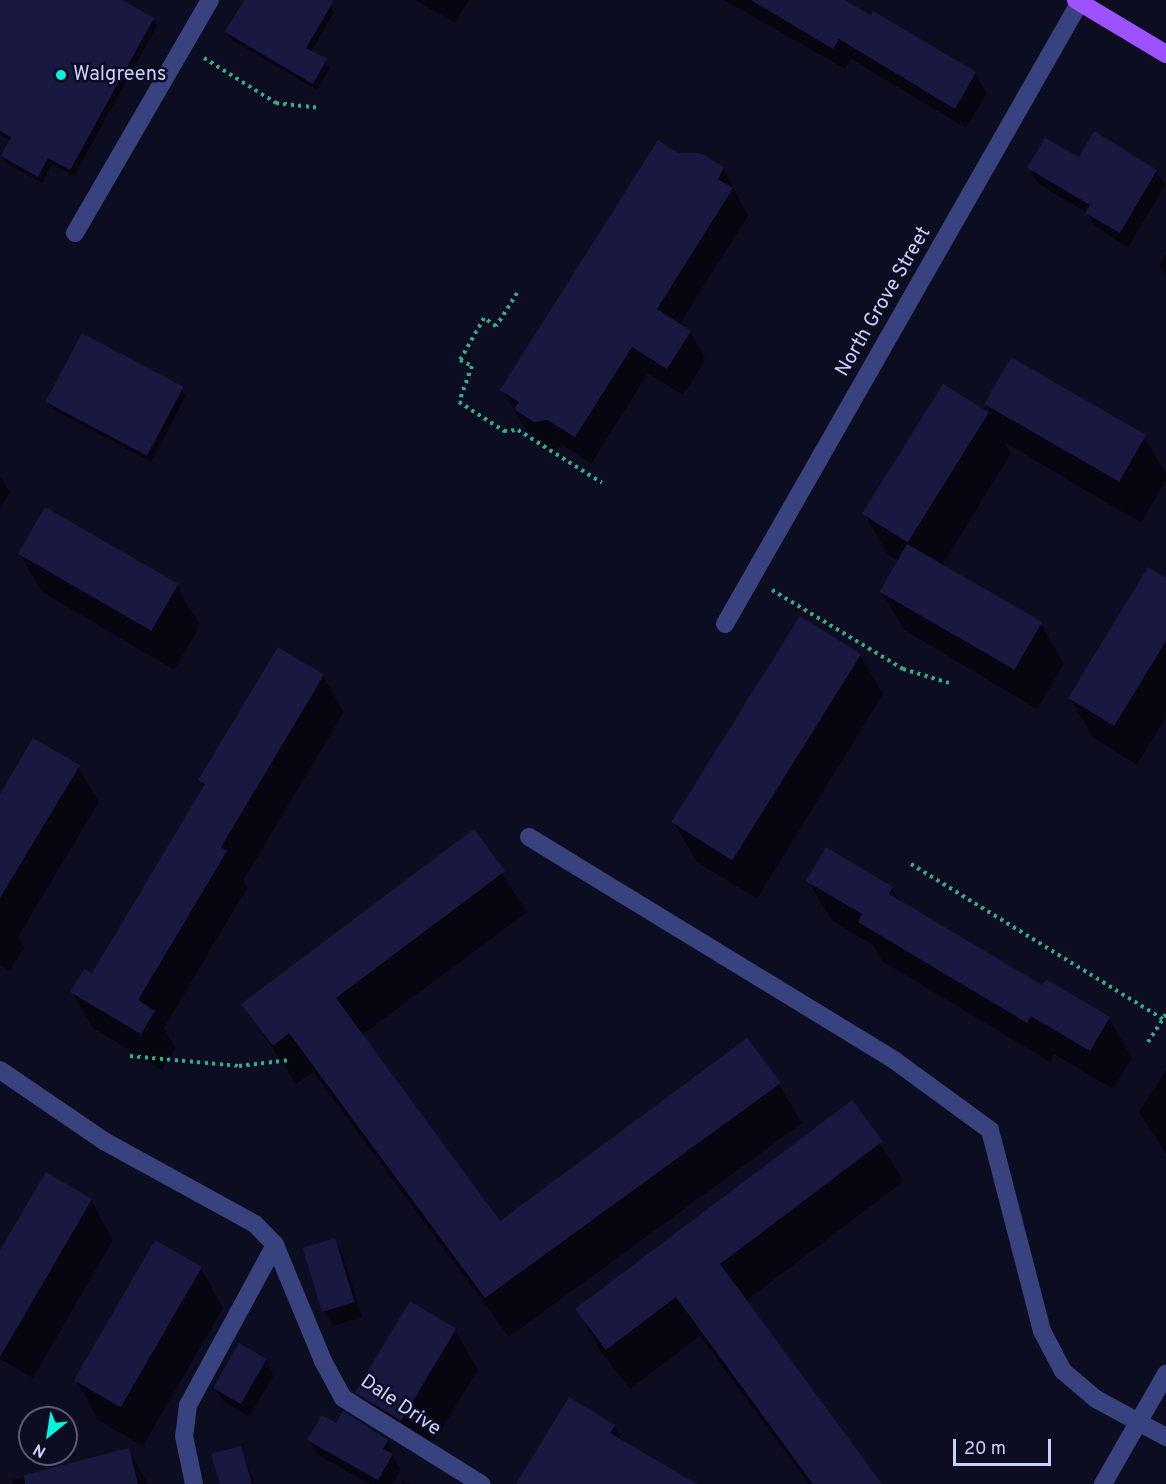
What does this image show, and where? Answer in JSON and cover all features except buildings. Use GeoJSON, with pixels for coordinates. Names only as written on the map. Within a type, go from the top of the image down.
{"type":"FeatureCollection","features":[{"type":"Feature","properties":{"kind":"main road"},"geometry":{"type":"LineString","coordinates":[[1079,1],[1166,54]]}},
{"type":"Feature","properties":{"kind":"street"},"geometry":{"type":"LineString","coordinates":[[75,233],[210,0]]}},
{"type":"Feature","properties":{"kind":"street","name":"North Grove Street"},"geometry":{"type":"LineString","coordinates":[[725,624],[1079,1]]}},
{"type":"Feature","properties":{"kind":"street"},"geometry":{"type":"LineString","coordinates":[[529,837],[894,1060],[990,1130],[1042,1331],[1063,1371],[1096,1399],[1166,1437]]}},
{"type":"Feature","properties":{"kind":"street","name":"Dale Drive"},"geometry":{"type":"LineString","coordinates":[[0,1070],[104,1140],[255,1224],[275,1245],[323,1361],[343,1398],[481,1484]]}},
{"type":"Feature","properties":{"kind":"street"},"geometry":{"type":"LineString","coordinates":[[195,1484],[184,1436],[188,1406],[275,1245]]}},
{"type":"Feature","properties":{"kind":"street"},"geometry":{"type":"LineString","coordinates":[[1103,1484],[1166,1374]]}},
{"type":"Feature","properties":{"kind":"path"},"geometry":{"type":"LineString","coordinates":[[183,45],[276,103],[321,108]]}},
{"type":"Feature","properties":{"kind":"path"},"geometry":{"type":"LineString","coordinates":[[517,293],[496,326],[484,318],[460,360],[472,366],[459,402],[504,431],[518,430],[602,483]]}},
{"type":"Feature","properties":{"kind":"path"},"geometry":{"type":"LineString","coordinates":[[755,572],[774,591],[903,669],[950,683]]}},
{"type":"Feature","properties":{"kind":"path"},"geometry":{"type":"LineString","coordinates":[[911,864],[1163,1019]]}},
{"type":"Feature","properties":{"kind":"path"},"geometry":{"type":"LineString","coordinates":[[1148,1042],[1166,1014]]}},
{"type":"Feature","properties":{"kind":"path"},"geometry":{"type":"LineString","coordinates":[[130,1056],[239,1066],[290,1060]]}},
{"type":"Feature","properties":{"kind":"place","name":"Walgreens"},"geometry":{"type":"Point","coordinates":[61,75]}}]}
